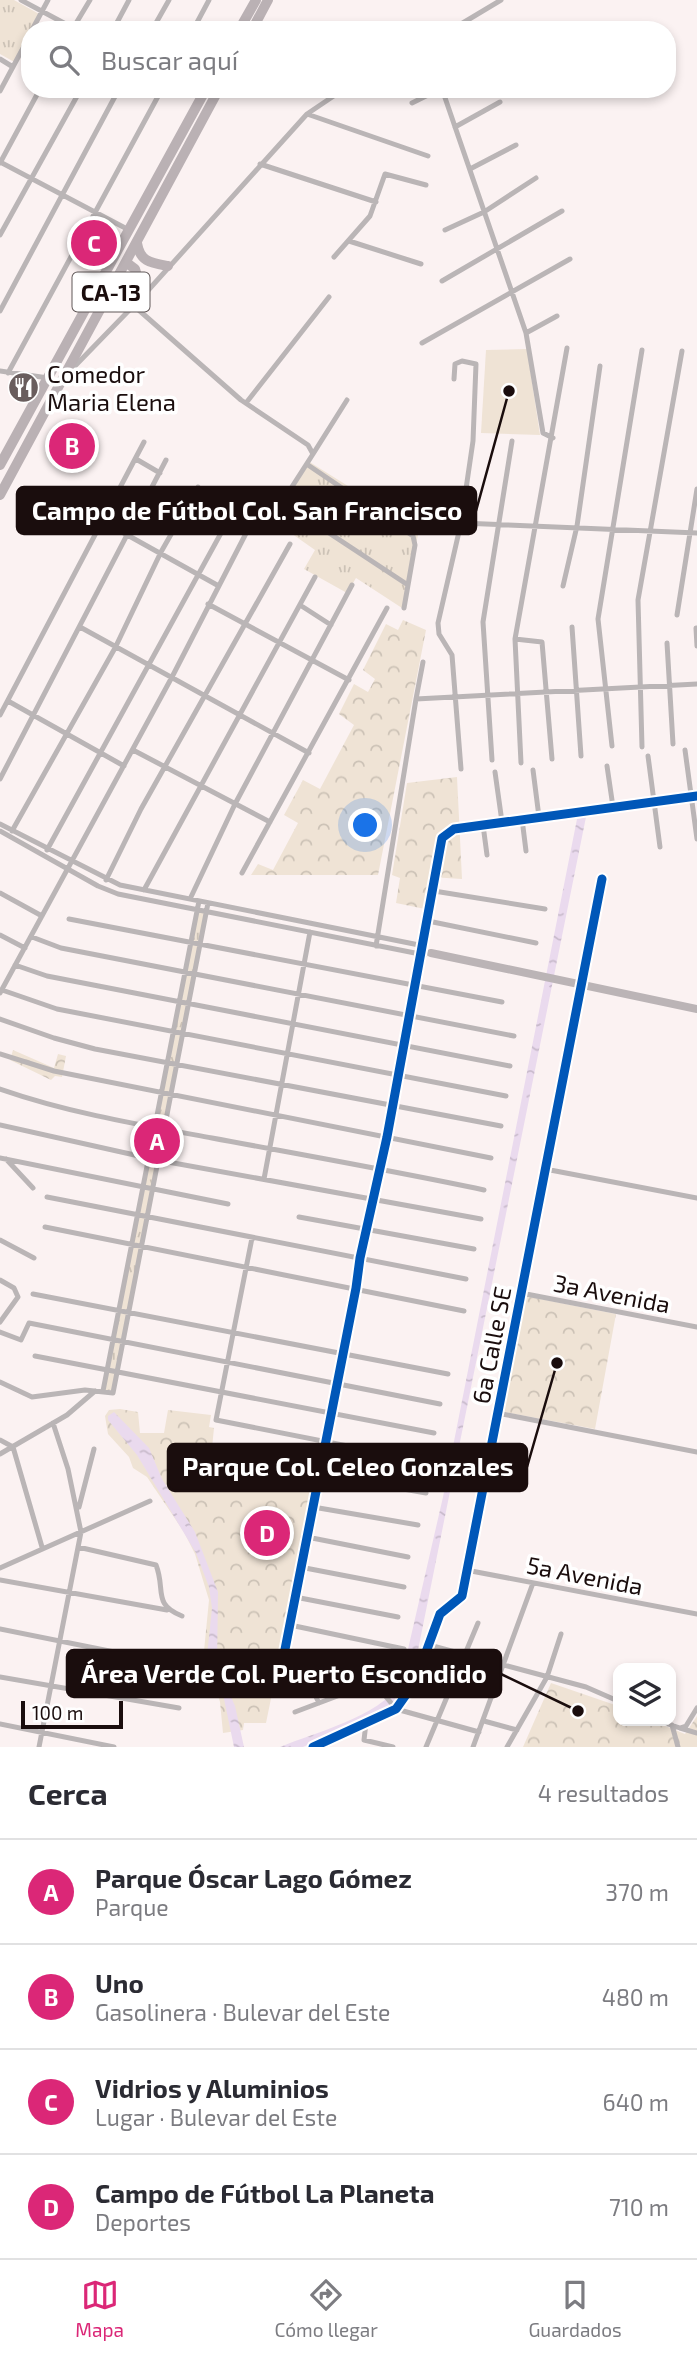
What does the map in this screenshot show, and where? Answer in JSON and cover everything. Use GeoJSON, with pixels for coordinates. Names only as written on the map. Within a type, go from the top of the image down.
{"type":"FeatureCollection","features":[{"type":"Feature","properties":{"kind":"highway"},"geometry":{"type":"LineString","coordinates":[[244,21],[256,0]]}},
{"type":"Feature","properties":{"kind":"highway"},"geometry":{"type":"LineString","coordinates":[[256,21],[268,0]]}},
{"type":"Feature","properties":{"kind":"highway","name":"CA-13"},"geometry":{"type":"LineString","coordinates":[[0,465],[129,230],[197,98]]}},
{"type":"Feature","properties":{"kind":"highway","name":"CA-13"},"geometry":{"type":"LineString","coordinates":[[0,495],[214,98]]}},
{"type":"Feature","properties":{"kind":"highway"},"geometry":{"type":"LineString","coordinates":[[137,243],[139,254],[146,262]]}},
{"type":"Feature","properties":{"kind":"highway"},"geometry":{"type":"LineString","coordinates":[[112,261],[146,262],[168,267]]}},
{"type":"Feature","properties":{"kind":"highway"},"geometry":{"type":"LineString","coordinates":[[127,263],[135,270],[143,296]]}},
{"type":"Feature","properties":{"kind":"street"},"geometry":{"type":"LineString","coordinates":[[21,0],[59,21]]}},
{"type":"Feature","properties":{"kind":"street"},"geometry":{"type":"LineString","coordinates":[[37,21],[48,0]]}},
{"type":"Feature","properties":{"kind":"street"},"geometry":{"type":"LineString","coordinates":[[78,21],[90,0]]}},
{"type":"Feature","properties":{"kind":"street"},"geometry":{"type":"LineString","coordinates":[[118,21],[129,0]]}},
{"type":"Feature","properties":{"kind":"street"},"geometry":{"type":"LineString","coordinates":[[157,21],[169,0]]}},
{"type":"Feature","properties":{"kind":"street"},"geometry":{"type":"LineString","coordinates":[[198,21],[209,0]]}},
{"type":"Feature","properties":{"kind":"street"},"geometry":{"type":"LineString","coordinates":[[466,21],[501,0]]}},
{"type":"Feature","properties":{"kind":"street"},"geometry":{"type":"LineString","coordinates":[[0,91],[21,52]]}},
{"type":"Feature","properties":{"kind":"street"},"geometry":{"type":"LineString","coordinates":[[0,59],[13,67]]}},
{"type":"Feature","properties":{"kind":"street"},"geometry":{"type":"LineString","coordinates":[[35,98],[0,162],[129,230]]}},
{"type":"Feature","properties":{"kind":"street"},"geometry":{"type":"LineString","coordinates":[[0,235],[75,98]]}},
{"type":"Feature","properties":{"kind":"street"},"geometry":{"type":"LineString","coordinates":[[0,311],[114,98]]}},
{"type":"Feature","properties":{"kind":"street"},"geometry":{"type":"LineString","coordinates":[[8,373],[93,211],[157,98]]}},
{"type":"Feature","properties":{"kind":"street"},"geometry":{"type":"LineString","coordinates":[[65,375],[143,296],[307,114],[331,98]]}},
{"type":"Feature","properties":{"kind":"street"},"geometry":{"type":"LineString","coordinates":[[412,103],[422,98]]}},
{"type":"Feature","properties":{"kind":"street"},"geometry":{"type":"LineString","coordinates":[[444,98],[526,333],[543,433],[552,438]]}},
{"type":"Feature","properties":{"kind":"street"},"geometry":{"type":"LineString","coordinates":[[455,127],[500,102]]}},
{"type":"Feature","properties":{"kind":"street"},"geometry":{"type":"LineString","coordinates":[[307,114],[428,156]]}},
{"type":"Feature","properties":{"kind":"street"},"geometry":{"type":"LineString","coordinates":[[470,169],[516,145]]}},
{"type":"Feature","properties":{"kind":"street"},"geometry":{"type":"LineString","coordinates":[[260,164],[376,202]]}},
{"type":"Feature","properties":{"kind":"street"},"geometry":{"type":"LineString","coordinates":[[334,257],[370,216],[385,174],[426,185]]}},
{"type":"Feature","properties":{"kind":"street"},"geometry":{"type":"LineString","coordinates":[[445,230],[484,212],[536,178]]}},
{"type":"Feature","properties":{"kind":"street"},"geometry":{"type":"LineString","coordinates":[[442,281],[562,211]]}},
{"type":"Feature","properties":{"kind":"street"},"geometry":{"type":"LineString","coordinates":[[349,241],[421,264]]}},
{"type":"Feature","properties":{"kind":"street"},"geometry":{"type":"LineString","coordinates":[[422,343],[570,259]]}},
{"type":"Feature","properties":{"kind":"street"},"geometry":{"type":"LineString","coordinates":[[246,403],[330,297]]}},
{"type":"Feature","properties":{"kind":"street"},"geometry":{"type":"LineString","coordinates":[[133,305],[246,403],[301,438],[313,454]]}},
{"type":"Feature","properties":{"kind":"street"},"geometry":{"type":"LineString","coordinates":[[526,333],[557,316]]}},
{"type":"Feature","properties":{"kind":"street"},"geometry":{"type":"LineString","coordinates":[[521,763],[515,639],[567,348]]}},
{"type":"Feature","properties":{"kind":"street"},"geometry":{"type":"LineString","coordinates":[[612,747],[598,618],[642,349]]}},
{"type":"Feature","properties":{"kind":"street"},"geometry":{"type":"LineString","coordinates":[[642,747],[638,688],[638,600],[682,351]]}},
{"type":"Feature","properties":{"kind":"street"},"geometry":{"type":"LineString","coordinates":[[454,379],[455,364],[462,361],[476,364],[473,441],[461,523],[438,623],[439,634],[452,655],[461,769]]}},
{"type":"Feature","properties":{"kind":"street"},"geometry":{"type":"LineString","coordinates":[[563,586],[576,526],[600,366]]}},
{"type":"Feature","properties":{"kind":"street"},"geometry":{"type":"LineString","coordinates":[[0,371],[48,378]]}},
{"type":"Feature","properties":{"kind":"street"},"geometry":{"type":"LineString","coordinates":[[272,518],[308,465],[346,400]]}},
{"type":"Feature","properties":{"kind":"street"},"geometry":{"type":"LineString","coordinates":[[492,760],[483,622],[512,441]]}},
{"type":"Feature","properties":{"kind":"street"},"geometry":{"type":"LineString","coordinates":[[0,715],[144,442]]}},
{"type":"Feature","properties":{"kind":"street"},"geometry":{"type":"LineString","coordinates":[[136,458],[160,473]]}},
{"type":"Feature","properties":{"kind":"street"},"geometry":{"type":"LineString","coordinates":[[0,779],[166,460]]}},
{"type":"Feature","properties":{"kind":"street"},"geometry":{"type":"LineString","coordinates":[[308,465],[413,536],[404,608]]}},
{"type":"Feature","properties":{"kind":"street"},"geometry":{"type":"LineString","coordinates":[[12,831],[115,648],[161,552],[198,487]]}},
{"type":"Feature","properties":{"kind":"street"},"geometry":{"type":"LineString","coordinates":[[677,615],[697,489]]}},
{"type":"Feature","properties":{"kind":"street"},"geometry":{"type":"LineString","coordinates":[[282,502],[408,584]]}},
{"type":"Feature","properties":{"kind":"street"},"geometry":{"type":"LineString","coordinates":[[47,850],[237,504]]}},
{"type":"Feature","properties":{"kind":"street"},"geometry":{"type":"LineString","coordinates":[[256,514],[133,750],[1,991],[58,1009],[506,1096]]}},
{"type":"Feature","properties":{"kind":"street"},"geometry":{"type":"LineString","coordinates":[[104,522],[217,585]]}},
{"type":"Feature","properties":{"kind":"street"},"geometry":{"type":"LineString","coordinates":[[461,523],[537,524],[697,533]]}},
{"type":"Feature","properties":{"kind":"street"},"geometry":{"type":"LineString","coordinates":[[106,880],[290,544]]}},
{"type":"Feature","properties":{"kind":"street"},"geometry":{"type":"LineString","coordinates":[[144,890],[315,577]]}},
{"type":"Feature","properties":{"kind":"street"},"geometry":{"type":"LineString","coordinates":[[190,900],[235,804],[352,585]]}},
{"type":"Feature","properties":{"kind":"street"},"geometry":{"type":"LineString","coordinates":[[208,604],[349,680]]}},
{"type":"Feature","properties":{"kind":"street"},"geometry":{"type":"LineString","coordinates":[[300,605],[331,625]]}},
{"type":"Feature","properties":{"kind":"street"},"geometry":{"type":"LineString","coordinates":[[242,873],[387,608]]}},
{"type":"Feature","properties":{"kind":"street"},"geometry":{"type":"LineString","coordinates":[[80,627],[309,752]]}},
{"type":"Feature","properties":{"kind":"street"},"geometry":{"type":"LineString","coordinates":[[572,627],[581,756]]}},
{"type":"Feature","properties":{"kind":"street"},"geometry":{"type":"LineString","coordinates":[[696,628],[697,646]]}},
{"type":"Feature","properties":{"kind":"street"},"geometry":{"type":"LineString","coordinates":[[515,639],[542,642],[552,759]]}},
{"type":"Feature","properties":{"kind":"street"},"geometry":{"type":"LineString","coordinates":[[667,643],[673,744]]}},
{"type":"Feature","properties":{"kind":"street"},"geometry":{"type":"LineString","coordinates":[[376,946],[424,662]]}},
{"type":"Feature","properties":{"kind":"street"},"geometry":{"type":"LineString","coordinates":[[416,699],[456,699],[697,684]]}},
{"type":"Feature","properties":{"kind":"street"},"geometry":{"type":"LineString","coordinates":[[8,701],[124,766]]}},
{"type":"Feature","properties":{"kind":"street"},"geometry":{"type":"LineString","coordinates":[[133,750],[270,822]]}},
{"type":"Feature","properties":{"kind":"street"},"geometry":{"type":"LineString","coordinates":[[685,750],[694,796],[697,839]]}},
{"type":"Feature","properties":{"kind":"street"},"geometry":{"type":"LineString","coordinates":[[648,756],[660,847]]}},
{"type":"Feature","properties":{"kind":"street"},"geometry":{"type":"LineString","coordinates":[[607,766],[613,807]]}},
{"type":"Feature","properties":{"kind":"street"},"geometry":{"type":"LineString","coordinates":[[533,770],[539,817]]}},
{"type":"Feature","properties":{"kind":"street"},"geometry":{"type":"LineString","coordinates":[[495,772],[502,822]]}},
{"type":"Feature","properties":{"kind":"street"},"geometry":{"type":"LineString","coordinates":[[278,1685],[356,1288],[359,1258],[387,1137],[444,835],[454,829],[694,796]]}},
{"type":"Feature","properties":{"kind":"street"},"geometry":{"type":"LineString","coordinates":[[522,819],[526,851]]}},
{"type":"Feature","properties":{"kind":"street"},"geometry":{"type":"LineString","coordinates":[[0,824],[106,880],[190,900],[423,945],[431,953]]}},
{"type":"Feature","properties":{"kind":"street"},"geometry":{"type":"LineString","coordinates":[[482,825],[487,855]]}},
{"type":"Feature","properties":{"kind":"street"},"geometry":{"type":"LineString","coordinates":[[0,831],[118,894],[421,955],[431,953],[697,1009]]}},
{"type":"Feature","properties":{"kind":"street","name":"6a Calle SE"},"geometry":{"type":"LineString","coordinates":[[394,1708],[415,1682],[440,1614],[462,1596],[602,879]]}},
{"type":"Feature","properties":{"kind":"street"},"geometry":{"type":"LineString","coordinates":[[433,891],[545,909]]}},
{"type":"Feature","properties":{"kind":"street"},"geometry":{"type":"LineString","coordinates":[[0,893],[42,916]]}},
{"type":"Feature","properties":{"kind":"street"},"geometry":{"type":"LineString","coordinates":[[103,1391],[199,901]]}},
{"type":"Feature","properties":{"kind":"street"},"geometry":{"type":"LineString","coordinates":[[0,1382],[32,1397],[85,1390],[113,1393],[208,903]]}},
{"type":"Feature","properties":{"kind":"street"},"geometry":{"type":"LineString","coordinates":[[69,919],[502,1002]]}},
{"type":"Feature","properties":{"kind":"street"},"geometry":{"type":"LineString","coordinates":[[428,921],[536,943]]}},
{"type":"Feature","properties":{"kind":"street"},"geometry":{"type":"LineString","coordinates":[[264,1179],[310,932]]}},
{"type":"Feature","properties":{"kind":"street"},"geometry":{"type":"LineString","coordinates":[[0,934],[25,948]]}},
{"type":"Feature","properties":{"kind":"street"},"geometry":{"type":"LineString","coordinates":[[32,937],[61,948],[184,974],[514,1036]]}},
{"type":"Feature","properties":{"kind":"street"},"geometry":{"type":"LineString","coordinates":[[15,965],[47,976],[178,1003],[510,1066]]}},
{"type":"Feature","properties":{"kind":"street"},"geometry":{"type":"LineString","coordinates":[[0,1019],[64,1041],[501,1126]]}},
{"type":"Feature","properties":{"kind":"street"},"geometry":{"type":"LineString","coordinates":[[0,1054],[54,1071],[491,1158]]}},
{"type":"Feature","properties":{"kind":"street"},"geometry":{"type":"LineString","coordinates":[[0,1089],[39,1103],[154,1128],[484,1190]]}},
{"type":"Feature","properties":{"kind":"street"},"geometry":{"type":"LineString","coordinates":[[0,1125],[157,1160],[481,1219]]}},
{"type":"Feature","properties":{"kind":"street"},"geometry":{"type":"LineString","coordinates":[[3,1158],[228,1204]]}},
{"type":"Feature","properties":{"kind":"street"},"geometry":{"type":"LineString","coordinates":[[3,1158],[33,1188]]}},
{"type":"Feature","properties":{"kind":"street"},"geometry":{"type":"LineString","coordinates":[[545,1169],[697,1198]]}},
{"type":"Feature","properties":{"kind":"street"},"geometry":{"type":"LineString","coordinates":[[47,1197],[466,1279]]}},
{"type":"Feature","properties":{"kind":"street"},"geometry":{"type":"LineString","coordinates":[[299,1217],[474,1250]]}},
{"type":"Feature","properties":{"kind":"street"},"geometry":{"type":"LineString","coordinates":[[45,1227],[139,1248],[464,1311]]}},
{"type":"Feature","properties":{"kind":"street"},"geometry":{"type":"LineString","coordinates":[[252,1238],[215,1418],[217,1421],[429,1462]]}},
{"type":"Feature","properties":{"kind":"street"},"geometry":{"type":"LineString","coordinates":[[0,1240],[34,1258]]}},
{"type":"Feature","properties":{"kind":"street"},"geometry":{"type":"LineString","coordinates":[[0,1280],[14,1288],[18,1297],[0,1322]]}},
{"type":"Feature","properties":{"kind":"street"},"geometry":{"type":"LineString","coordinates":[[33,1293],[448,1374]]}},
{"type":"Feature","properties":{"kind":"street","name":"3a Avenida"},"geometry":{"type":"LineString","coordinates":[[521,1293],[697,1326]]}},
{"type":"Feature","properties":{"kind":"street"},"geometry":{"type":"LineString","coordinates":[[0,1332],[21,1340],[29,1323],[440,1404]]}},
{"type":"Feature","properties":{"kind":"street"},"geometry":{"type":"LineString","coordinates":[[34,1356],[433,1433]]}},
{"type":"Feature","properties":{"kind":"street"},"geometry":{"type":"LineString","coordinates":[[0,1454],[78,1407],[94,1391]]}},
{"type":"Feature","properties":{"kind":"street"},"geometry":{"type":"LineString","coordinates":[[497,1413],[697,1452]]}},
{"type":"Feature","properties":{"kind":"street"},"geometry":{"type":"LineString","coordinates":[[39,1747],[81,1532],[79,1510],[53,1423]]}},
{"type":"Feature","properties":{"kind":"street"},"geometry":{"type":"LineString","coordinates":[[0,1440],[13,1447],[42,1547]]}},
{"type":"Feature","properties":{"kind":"street"},"geometry":{"type":"LineString","coordinates":[[79,1510],[94,1449]]}},
{"type":"Feature","properties":{"kind":"street"},"geometry":{"type":"LineString","coordinates":[[319,1474],[426,1493]]}},
{"type":"Feature","properties":{"kind":"street"},"geometry":{"type":"LineString","coordinates":[[0,1568],[150,1501]]}},
{"type":"Feature","properties":{"kind":"street"},"geometry":{"type":"LineString","coordinates":[[313,1507],[418,1525]]}},
{"type":"Feature","properties":{"kind":"street"},"geometry":{"type":"LineString","coordinates":[[307,1537],[408,1557]]}},
{"type":"Feature","properties":{"kind":"street"},"geometry":{"type":"LineString","coordinates":[[78,1548],[156,1565],[163,1604],[167,1610]]}},
{"type":"Feature","properties":{"kind":"street"},"geometry":{"type":"LineString","coordinates":[[300,1567],[404,1587]]}},
{"type":"Feature","properties":{"kind":"street","name":"5a Avenida"},"geometry":{"type":"LineString","coordinates":[[466,1570],[697,1614]]}},
{"type":"Feature","properties":{"kind":"street"},"geometry":{"type":"LineString","coordinates":[[0,1580],[167,1610],[182,1616]]}},
{"type":"Feature","properties":{"kind":"street"},"geometry":{"type":"LineString","coordinates":[[473,1747],[533,1583]]}},
{"type":"Feature","properties":{"kind":"street"},"geometry":{"type":"LineString","coordinates":[[295,1597],[398,1617]]}},
{"type":"Feature","properties":{"kind":"street"},"geometry":{"type":"LineString","coordinates":[[426,1747],[478,1623]]}},
{"type":"Feature","properties":{"kind":"street"},"geometry":{"type":"LineString","coordinates":[[290,1625],[404,1649]]}},
{"type":"Feature","properties":{"kind":"street"},"geometry":{"type":"LineString","coordinates":[[0,1629],[169,1663]]}},
{"type":"Feature","properties":{"kind":"street"},"geometry":{"type":"LineString","coordinates":[[507,1747],[547,1677],[561,1633]]}},
{"type":"Feature","properties":{"kind":"street"},"geometry":{"type":"LineString","coordinates":[[429,1645],[586,1687],[613,1699]]}},
{"type":"Feature","properties":{"kind":"street"},"geometry":{"type":"LineString","coordinates":[[283,1658],[382,1679]]}},
{"type":"Feature","properties":{"kind":"street"},"geometry":{"type":"LineString","coordinates":[[299,1663],[319,1703]]}},
{"type":"Feature","properties":{"kind":"street"},"geometry":{"type":"LineString","coordinates":[[0,1677],[179,1708]]}},
{"type":"Feature","properties":{"kind":"street"},"geometry":{"type":"LineString","coordinates":[[370,1677],[394,1708],[479,1732]]}},
{"type":"Feature","properties":{"kind":"street"},"geometry":{"type":"LineString","coordinates":[[295,1712],[356,1689],[370,1677]]}},
{"type":"Feature","properties":{"kind":"street"},"geometry":{"type":"LineString","coordinates":[[680,1728],[686,1726],[697,1707]]}},
{"type":"Feature","properties":{"kind":"street"},"geometry":{"type":"LineString","coordinates":[[313,1747],[394,1708]]}},
{"type":"Feature","properties":{"kind":"street"},"geometry":{"type":"LineString","coordinates":[[484,1721],[517,1730]]}},
{"type":"Feature","properties":{"kind":"street"},"geometry":{"type":"LineString","coordinates":[[366,1723],[364,1740],[393,1747]]}},
{"type":"Feature","properties":{"kind":"street"},"geometry":{"type":"LineString","coordinates":[[0,1724],[114,1747]]}},
{"type":"Feature","properties":{"kind":"street"},"geometry":{"type":"LineString","coordinates":[[672,1726],[678,1747]]}},
{"type":"Feature","properties":{"kind":"street"},"geometry":{"type":"LineString","coordinates":[[675,1726],[697,1733]]}},
{"type":"Feature","properties":{"kind":"green space"},"geometry":{"type":"Polygon","coordinates":[[[0,0],[14,0],[41,15],[37,21],[21,21],[21,53],[16,63],[0,54],[0,0]]]}},
{"type":"Feature","properties":{"kind":"green space"},"geometry":{"type":"Polygon","coordinates":[[[527,349],[540,435],[481,433],[486,350],[527,349]]]}},
{"type":"Feature","properties":{"kind":"green space"},"geometry":{"type":"Polygon","coordinates":[[[308,461],[388,511],[418,535],[402,608],[356,578],[347,593],[304,569],[315,550],[268,517],[308,461]]]}},
{"type":"Feature","properties":{"kind":"green space"},"geometry":{"type":"Polygon","coordinates":[[[403,620],[426,630],[378,875],[251,875],[258,864],[273,870],[298,823],[284,815],[303,780],[320,789],[354,725],[339,714],[354,684],[368,692],[375,679],[363,670],[386,624],[398,630],[403,620]]]}},
{"type":"Feature","properties":{"kind":"green space"},"geometry":{"type":"Polygon","coordinates":[[[457,777],[462,879],[431,877],[425,909],[396,903],[400,878],[392,875],[407,783],[457,777]]]}},
{"type":"Feature","properties":{"kind":"green space"},"geometry":{"type":"Polygon","coordinates":[[[198,911],[205,912],[112,1390],[104,1390],[198,911]]]}},
{"type":"Feature","properties":{"kind":"green space"},"geometry":{"type":"Polygon","coordinates":[[[13,1050],[54,1068],[58,1054],[66,1056],[62,1077],[55,1076],[51,1080],[10,1060],[13,1050]]]}},
{"type":"Feature","properties":{"kind":"green space"},"geometry":{"type":"Polygon","coordinates":[[[520,1295],[616,1314],[595,1429],[498,1411],[520,1295]]]}},
{"type":"Feature","properties":{"kind":"green space"},"geometry":{"type":"Polygon","coordinates":[[[109,1410],[138,1412],[140,1433],[164,1433],[168,1410],[211,1415],[209,1427],[214,1428],[212,1448],[318,1469],[266,1723],[244,1723],[243,1730],[223,1733],[220,1702],[204,1651],[209,1600],[195,1554],[184,1532],[147,1477],[133,1468],[129,1457],[108,1434],[105,1416],[109,1410]]]}},
{"type":"Feature","properties":{"kind":"green space"},"geometry":{"type":"Polygon","coordinates":[[[551,1683],[613,1704],[613,1726],[665,1726],[685,1734],[697,1716],[697,1747],[523,1747],[551,1683]]]}},
{"type":"Feature","properties":{"kind":"water"},"geometry":{"type":"Polygon","coordinates":[[[586,817],[414,1670],[391,1709],[303,1747],[280,1747],[362,1714],[390,1696],[400,1684],[443,1497],[577,819],[586,817]]]}},
{"type":"Feature","properties":{"kind":"water"},"geometry":{"type":"Polygon","coordinates":[[[114,1412],[149,1448],[162,1479],[195,1532],[218,1592],[217,1665],[235,1706],[244,1747],[234,1747],[223,1694],[207,1656],[212,1608],[209,1587],[196,1553],[137,1455],[108,1420],[108,1416],[114,1412]]]}},
{"type":"Feature","properties":{"kind":"cycle path"},"geometry":{"type":"LineString","coordinates":[[278,1685],[360,1258],[387,1137],[442,838],[454,829],[697,796]]}},
{"type":"Feature","properties":{"kind":"cycle path"},"geometry":{"type":"LineString","coordinates":[[313,1747],[396,1709],[415,1682],[440,1614],[462,1596],[602,879]]}},
{"type":"Feature","properties":{"kind":"place","name":"Vidrios y Aluminios"},"geometry":{"type":"Point","coordinates":[94,243]}},
{"type":"Feature","properties":{"kind":"place","name":"Comedor Maria Elena"},"geometry":{"type":"Point","coordinates":[24,387]}},
{"type":"Feature","properties":{"kind":"place","name":"Campo de Fútbol Col. San Francisco"},"geometry":{"type":"Point","coordinates":[509,391]}},
{"type":"Feature","properties":{"kind":"place","name":"Uno"},"geometry":{"type":"Point","coordinates":[72,446]}},
{"type":"Feature","properties":{"kind":"place","name":"Parque Óscar Lago Gómez"},"geometry":{"type":"Point","coordinates":[157,1141]}},
{"type":"Feature","properties":{"kind":"place","name":"Parque Col. Celeo Gonzales"},"geometry":{"type":"Point","coordinates":[557,1363]}},
{"type":"Feature","properties":{"kind":"place","name":"Campo de Fútbol La Planeta"},"geometry":{"type":"Point","coordinates":[267,1533]}},
{"type":"Feature","properties":{"kind":"place","name":"Área Verde Col. Puerto Escondido"},"geometry":{"type":"Point","coordinates":[578,1711]}}]}
